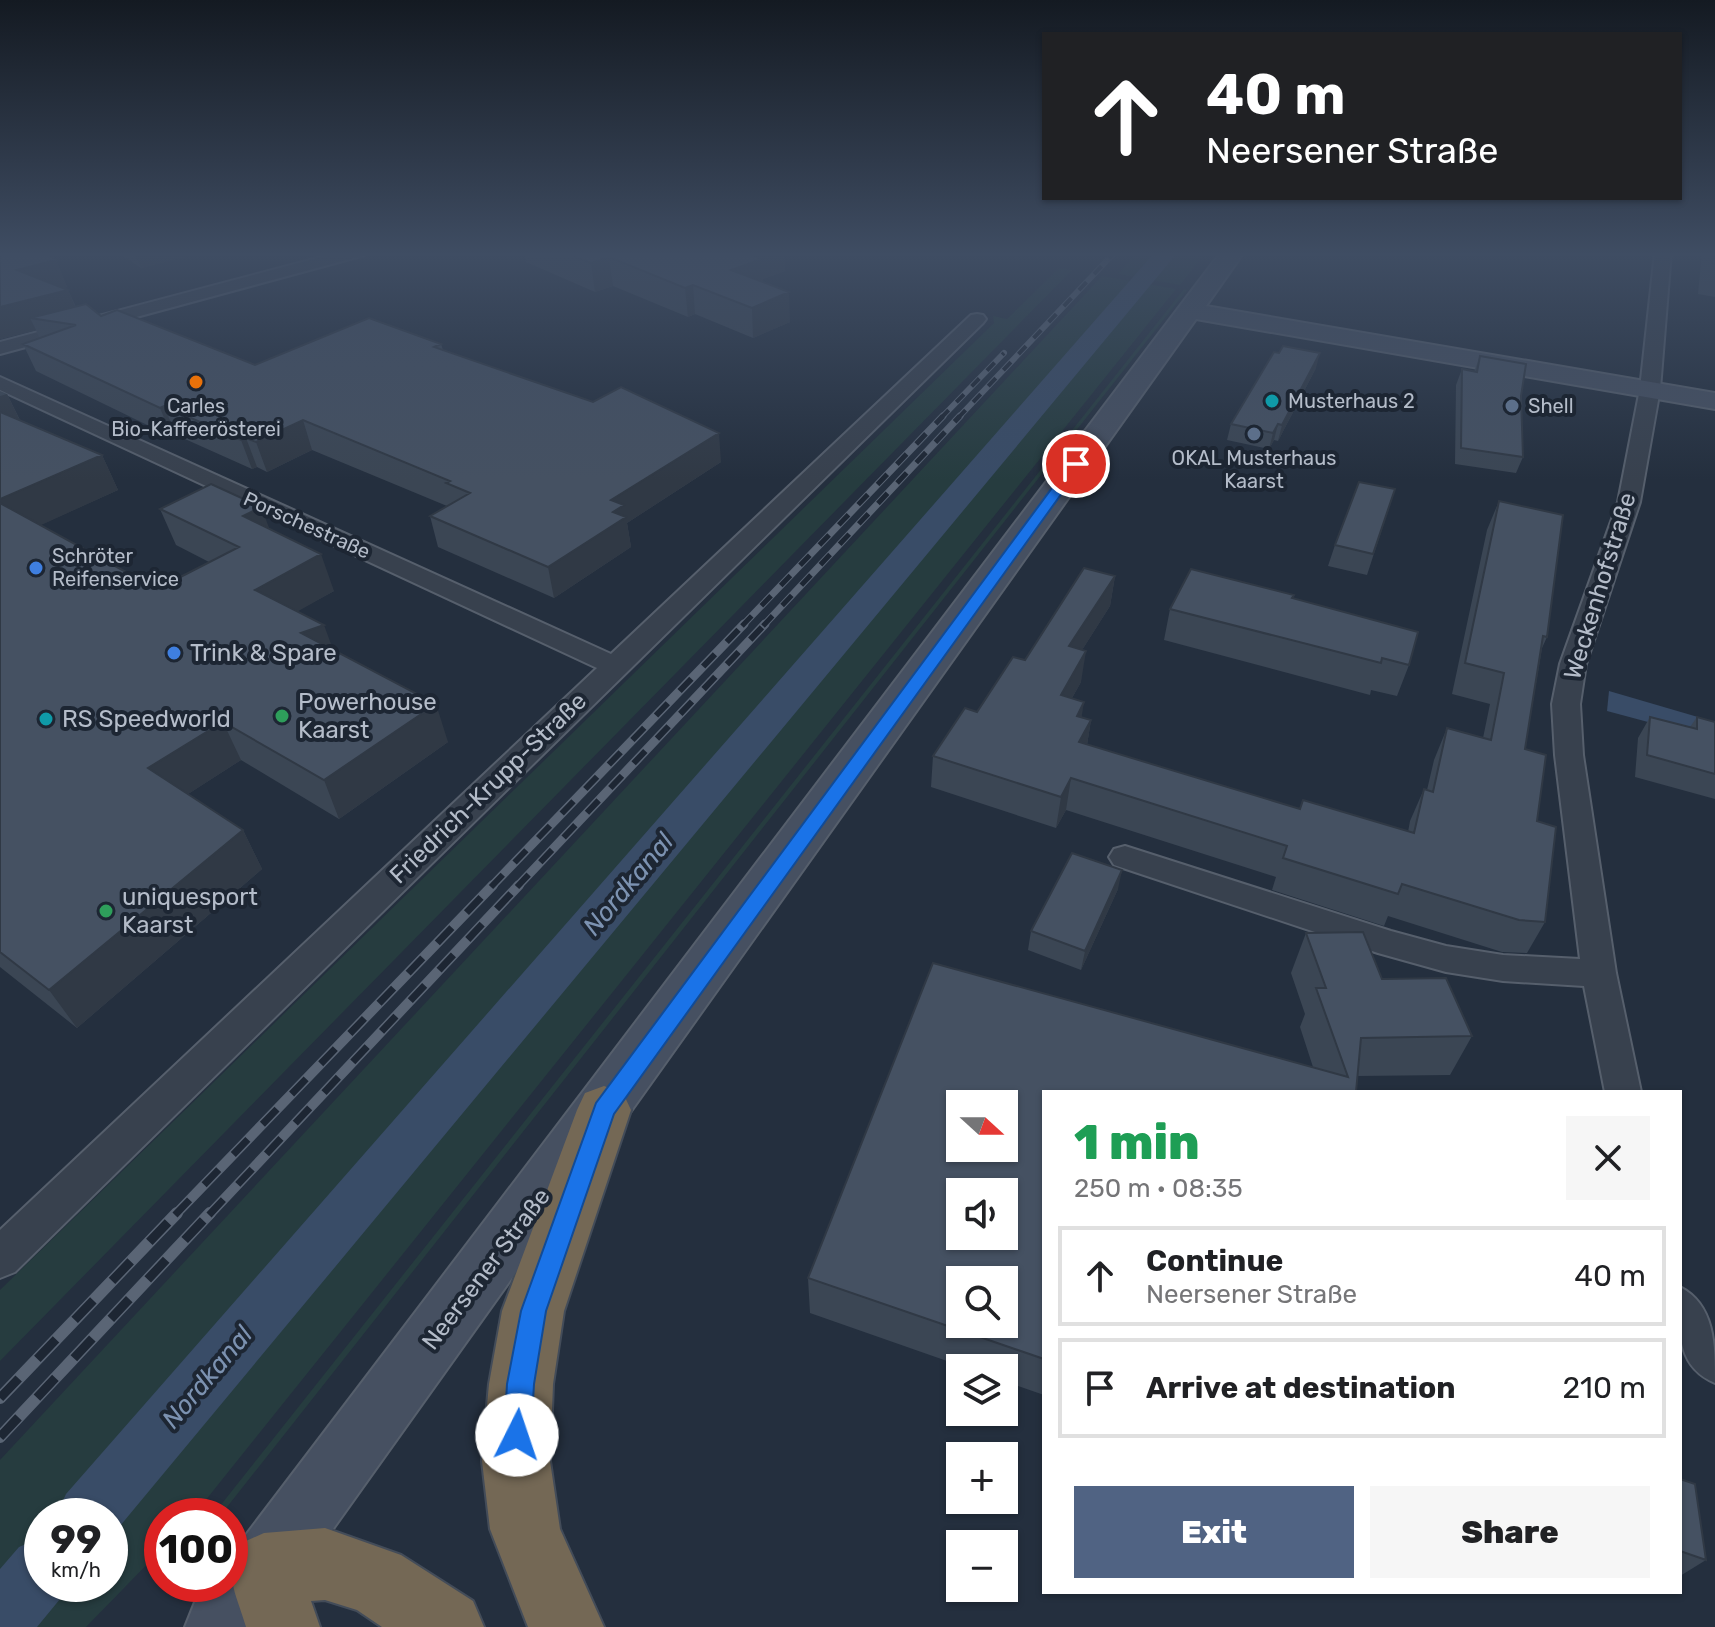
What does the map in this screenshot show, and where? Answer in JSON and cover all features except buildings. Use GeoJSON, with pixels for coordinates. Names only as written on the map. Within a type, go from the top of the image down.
{"type":"FeatureCollection","features":[{"type":"Feature","properties":{"kind":"highway"},"geometry":{"type":"LineString","coordinates":[[567,1627],[549,1593],[525,1529],[516,1461],[521,1384],[533,1311],[604,1110]]}},
{"type":"Feature","properties":{"kind":"highway"},"geometry":{"type":"LineString","coordinates":[[273,1598],[325,1564],[376,1580],[447,1627]]}},
{"type":"Feature","properties":{"kind":"main road","name":"Neersener Straße"},"geometry":{"type":"LineString","coordinates":[[220,1627],[273,1598],[604,1110],[1177,328]]}},
{"type":"Feature","properties":{"kind":"main road"},"geometry":{"type":"LineString","coordinates":[[1291,328],[1715,401]]}},
{"type":"Feature","properties":{"kind":"main road"},"geometry":{"type":"LineString","coordinates":[[1152,362],[1200,340],[1221,336],[1315,332]]}},
{"type":"Feature","properties":{"kind":"street"},"geometry":{"type":"LineString","coordinates":[[0,348],[75,328]]}},
{"type":"Feature","properties":{"kind":"street","name":"Friedrich-Krupp-Straße"},"geometry":{"type":"LineString","coordinates":[[0,1258],[968,328]]}},
{"type":"Feature","properties":{"kind":"street","name":"Weckenhofstraße"},"geometry":{"type":"LineString","coordinates":[[1623,1090],[1599,973],[1569,755],[1566,704],[1573,664],[1629,502],[1650,389],[1656,328]]}},
{"type":"Feature","properties":{"kind":"street","name":"Porschestraße"},"geometry":{"type":"LineString","coordinates":[[0,383],[615,666]]}},
{"type":"Feature","properties":{"kind":"street"},"geometry":{"type":"LineString","coordinates":[[1125,857],[1390,944],[1446,959],[1503,968],[1599,973]]}},
{"type":"Feature","properties":{"kind":"street"},"geometry":{"type":"LineString","coordinates":[[1682,1311],[1715,1361]]}},
{"type":"Feature","properties":{"kind":"green space"},"geometry":{"type":"Polygon","coordinates":[[[989,328],[1015,328],[0,1361],[0,1290],[989,328]]]}},
{"type":"Feature","properties":{"kind":"green space"},"geometry":{"type":"Polygon","coordinates":[[[1054,328],[1145,328],[207,1498],[144,1498],[144,1567],[128,1584],[128,1498],[24,1498],[24,1602],[110,1602],[86,1627],[0,1627],[0,1460],[1054,328]]]}},
{"type":"Feature","properties":{"kind":"green space"},"geometry":{"type":"Polygon","coordinates":[[[1153,328],[1157,328],[234,1498],[226,1498],[1153,328]]]}},
{"type":"Feature","properties":{"kind":"water"},"geometry":{"type":"Polygon","coordinates":[[[1609,691],[1715,722],[1715,740],[1607,711],[1609,691]]]}},
{"type":"Feature","properties":{"kind":"waterway","name":"Nordkanal"},"geometry":{"type":"LineString","coordinates":[[103,1498],[1102,328]]}},
{"type":"Feature","properties":{"kind":"waterway","name":"Nordkanal"},"geometry":{"type":"LineString","coordinates":[[0,1619],[24,1591]]}},
{"type":"Feature","properties":{"kind":"railway"},"geometry":{"type":"LineString","coordinates":[[958,418],[1043,328]]}},
{"type":"Feature","properties":{"kind":"railway"},"geometry":{"type":"LineString","coordinates":[[941,418],[1004,353]]}},
{"type":"Feature","properties":{"kind":"railway"},"geometry":{"type":"LineString","coordinates":[[742,626],[943,416]]}},
{"type":"Feature","properties":{"kind":"railway"},"geometry":{"type":"LineString","coordinates":[[763,626],[960,416]]}},
{"type":"Feature","properties":{"kind":"railway"},"geometry":{"type":"LineString","coordinates":[[491,887],[744,624]]}},
{"type":"Feature","properties":{"kind":"railway"},"geometry":{"type":"LineString","coordinates":[[517,887],[765,624]]}},
{"type":"Feature","properties":{"kind":"railway"},"geometry":{"type":"LineString","coordinates":[[175,1215],[493,885]]}},
{"type":"Feature","properties":{"kind":"railway"},"geometry":{"type":"LineString","coordinates":[[209,1215],[519,885]]}},
{"type":"Feature","properties":{"kind":"railway"},"geometry":{"type":"LineString","coordinates":[[0,1398],[177,1213]]}},
{"type":"Feature","properties":{"kind":"railway"},"geometry":{"type":"LineString","coordinates":[[0,1437],[210,1213]]}},
{"type":"Feature","properties":{"kind":"place","name":"Carles Bio-Kaffeerösterei"},"geometry":{"type":"Point","coordinates":[196,382]}},
{"type":"Feature","properties":{"kind":"place","name":"Musterhaus 2"},"geometry":{"type":"Point","coordinates":[1272,401]}},
{"type":"Feature","properties":{"kind":"place","name":"Shell"},"geometry":{"type":"Point","coordinates":[1512,406]}},
{"type":"Feature","properties":{"kind":"place","name":"OKAL Musterhaus Kaarst"},"geometry":{"type":"Point","coordinates":[1254,434]}},
{"type":"Feature","properties":{"kind":"place","name":"Schröter Reifenservice"},"geometry":{"type":"Point","coordinates":[36,568]}},
{"type":"Feature","properties":{"kind":"place","name":"Trink & Spare"},"geometry":{"type":"Point","coordinates":[174,653]}},
{"type":"Feature","properties":{"kind":"place","name":"Powerhouse Kaarst"},"geometry":{"type":"Point","coordinates":[282,716]}},
{"type":"Feature","properties":{"kind":"place","name":"RS Speedworld"},"geometry":{"type":"Point","coordinates":[46,719]}},
{"type":"Feature","properties":{"kind":"place","name":"uniquesport Kaarst"},"geometry":{"type":"Point","coordinates":[106,911]}},
{"type":"Feature","properties":{"kind":"route"},"geometry":{"type":"LineString","coordinates":[[517,1435],[521,1384],[533,1311],[604,1110],[1076,464]]}}]}
